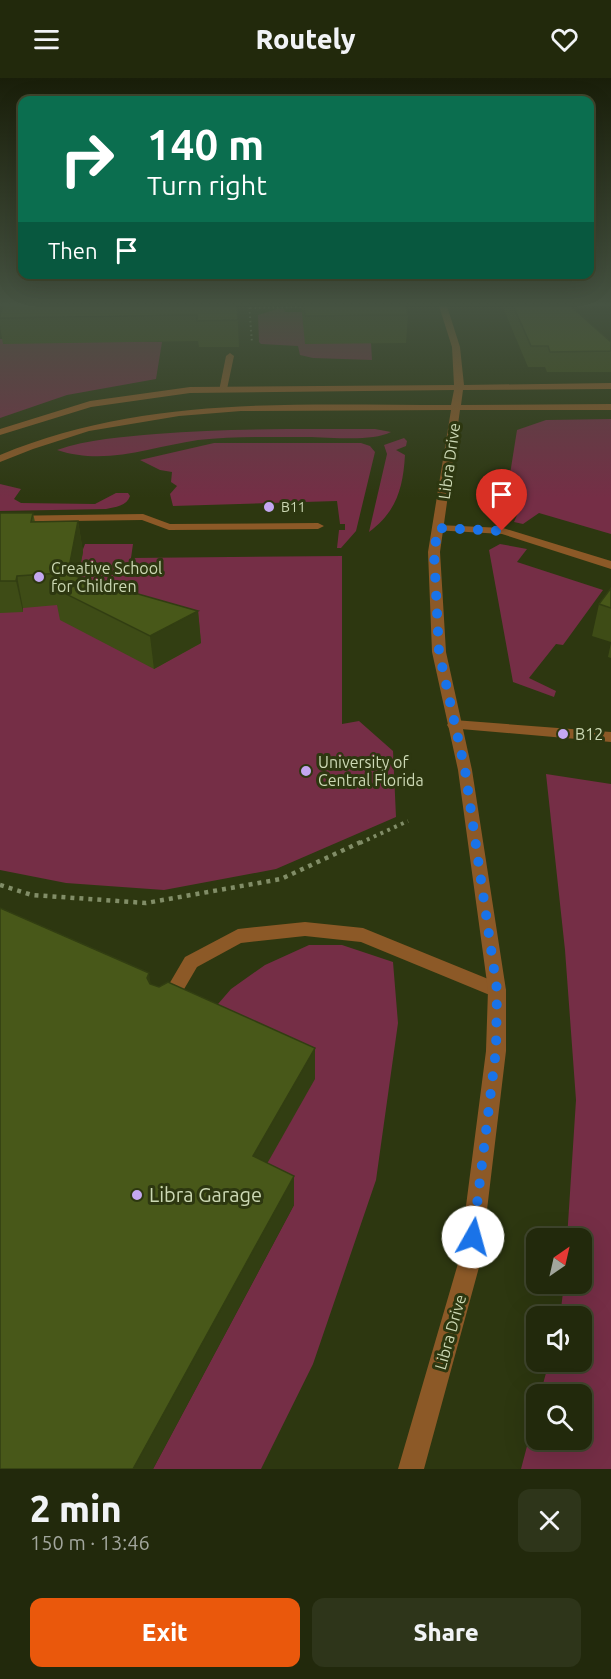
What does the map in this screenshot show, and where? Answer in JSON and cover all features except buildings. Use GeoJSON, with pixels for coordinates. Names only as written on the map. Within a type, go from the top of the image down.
{"type":"FeatureCollection","features":[{"type":"Feature","properties":{"kind":"street"},"geometry":{"type":"LineString","coordinates":[[222,389],[227,368]]}},
{"type":"Feature","properties":{"kind":"street","name":"Libra Drive"},"geometry":{"type":"LineString","coordinates":[[411,1469],[470,1260],[496,1050],[497,990],[465,770],[439,652],[434,552],[459,386],[458,368]]}},
{"type":"Feature","properties":{"kind":"street"},"geometry":{"type":"LineString","coordinates":[[0,432],[90,404],[142,395],[222,389],[611,386]]}},
{"type":"Feature","properties":{"kind":"street"},"geometry":{"type":"LineString","coordinates":[[0,459],[49,439],[91,426],[179,412],[241,408],[611,407]]}},
{"type":"Feature","properties":{"kind":"street"},"geometry":{"type":"LineString","coordinates":[[0,519],[143,517],[168,527],[318,526]]}},
{"type":"Feature","properties":{"kind":"street"},"geometry":{"type":"LineString","coordinates":[[438,528],[502,531],[611,565]]}},
{"type":"Feature","properties":{"kind":"street"},"geometry":{"type":"LineString","coordinates":[[454,725],[611,737]]}},
{"type":"Feature","properties":{"kind":"street"},"geometry":{"type":"LineString","coordinates":[[163,1009],[191,962],[238,936],[305,928],[363,935],[497,990]]}},
{"type":"Feature","properties":{"kind":"path"},"geometry":{"type":"LineString","coordinates":[[0,885],[32,895],[146,903],[281,879],[408,821]]}},
{"type":"Feature","properties":{"kind":"shaded area"},"geometry":{"type":"Polygon","coordinates":[[[0,368],[158,368],[156,379],[67,395],[0,418],[0,368]]]}},
{"type":"Feature","properties":{"kind":"shaded area"},"geometry":{"type":"Polygon","coordinates":[[[611,419],[611,534],[539,513],[523,524],[514,522],[518,513],[510,509],[507,493],[517,430],[546,420],[611,419]]]}},
{"type":"Feature","properties":{"kind":"shaded area"},"geometry":{"type":"Polygon","coordinates":[[[375,429],[391,432],[359,438],[236,437],[198,440],[110,456],[75,454],[57,450],[106,439],[183,432],[375,429]]]}},
{"type":"Feature","properties":{"kind":"shaded area"},"geometry":{"type":"Polygon","coordinates":[[[404,438],[407,441],[406,446],[396,450],[405,455],[400,489],[392,508],[369,532],[387,454],[384,445],[404,438]]]}},
{"type":"Feature","properties":{"kind":"shaded area"},"geometry":{"type":"Polygon","coordinates":[[[214,443],[361,443],[370,446],[375,452],[356,531],[341,548],[337,548],[339,530],[345,530],[345,524],[340,524],[337,501],[173,506],[170,494],[177,486],[171,482],[172,472],[160,470],[140,460],[214,443]]]}},
{"type":"Feature","properties":{"kind":"shaded area"},"geometry":{"type":"Polygon","coordinates":[[[0,484],[21,489],[14,499],[21,503],[95,504],[116,493],[128,493],[130,496],[123,504],[106,509],[0,511],[0,484]]]}},
{"type":"Feature","properties":{"kind":"shaded area"},"geometry":{"type":"Polygon","coordinates":[[[85,544],[133,544],[131,558],[342,556],[342,724],[359,721],[393,751],[396,817],[276,869],[164,890],[66,883],[0,870],[0,549],[82,552],[85,544]]]}},
{"type":"Feature","properties":{"kind":"shaded area"},"geometry":{"type":"Polygon","coordinates":[[[500,544],[527,549],[517,562],[603,590],[563,645],[556,644],[529,678],[556,691],[554,697],[513,682],[489,550],[500,544]]]}},
{"type":"Feature","properties":{"kind":"shaded area"},"geometry":{"type":"Polygon","coordinates":[[[546,774],[611,784],[611,1469],[521,1469],[526,1450],[592,1450],[592,1384],[543,1384],[546,1372],[592,1372],[592,1306],[561,1306],[563,1294],[592,1294],[592,1228],[568,1228],[576,1100],[565,950],[546,774]]]}},
{"type":"Feature","properties":{"kind":"shaded area"},"geometry":{"type":"Polygon","coordinates":[[[309,945],[342,945],[393,962],[398,1023],[376,1180],[313,1364],[261,1469],[153,1469],[294,1205],[255,1185],[199,1026],[231,989],[265,965],[309,945]]]}},
{"type":"Feature","properties":{"kind":"place","name":"B11"},"geometry":{"type":"Point","coordinates":[269,507]}},
{"type":"Feature","properties":{"kind":"place","name":"Creative School for Children"},"geometry":{"type":"Point","coordinates":[39,577]}},
{"type":"Feature","properties":{"kind":"place","name":"B12"},"geometry":{"type":"Point","coordinates":[563,734]}},
{"type":"Feature","properties":{"kind":"place","name":"University of Central Florida"},"geometry":{"type":"Point","coordinates":[306,771]}},
{"type":"Feature","properties":{"kind":"place","name":"Libra Garage"},"geometry":{"type":"Point","coordinates":[137,1195]}},
{"type":"Feature","properties":{"kind":"route"},"geometry":{"type":"LineString","coordinates":[[473,1237],[496,1050],[497,990],[465,770],[439,652],[434,552],[438,528],[502,531]]}}]}
